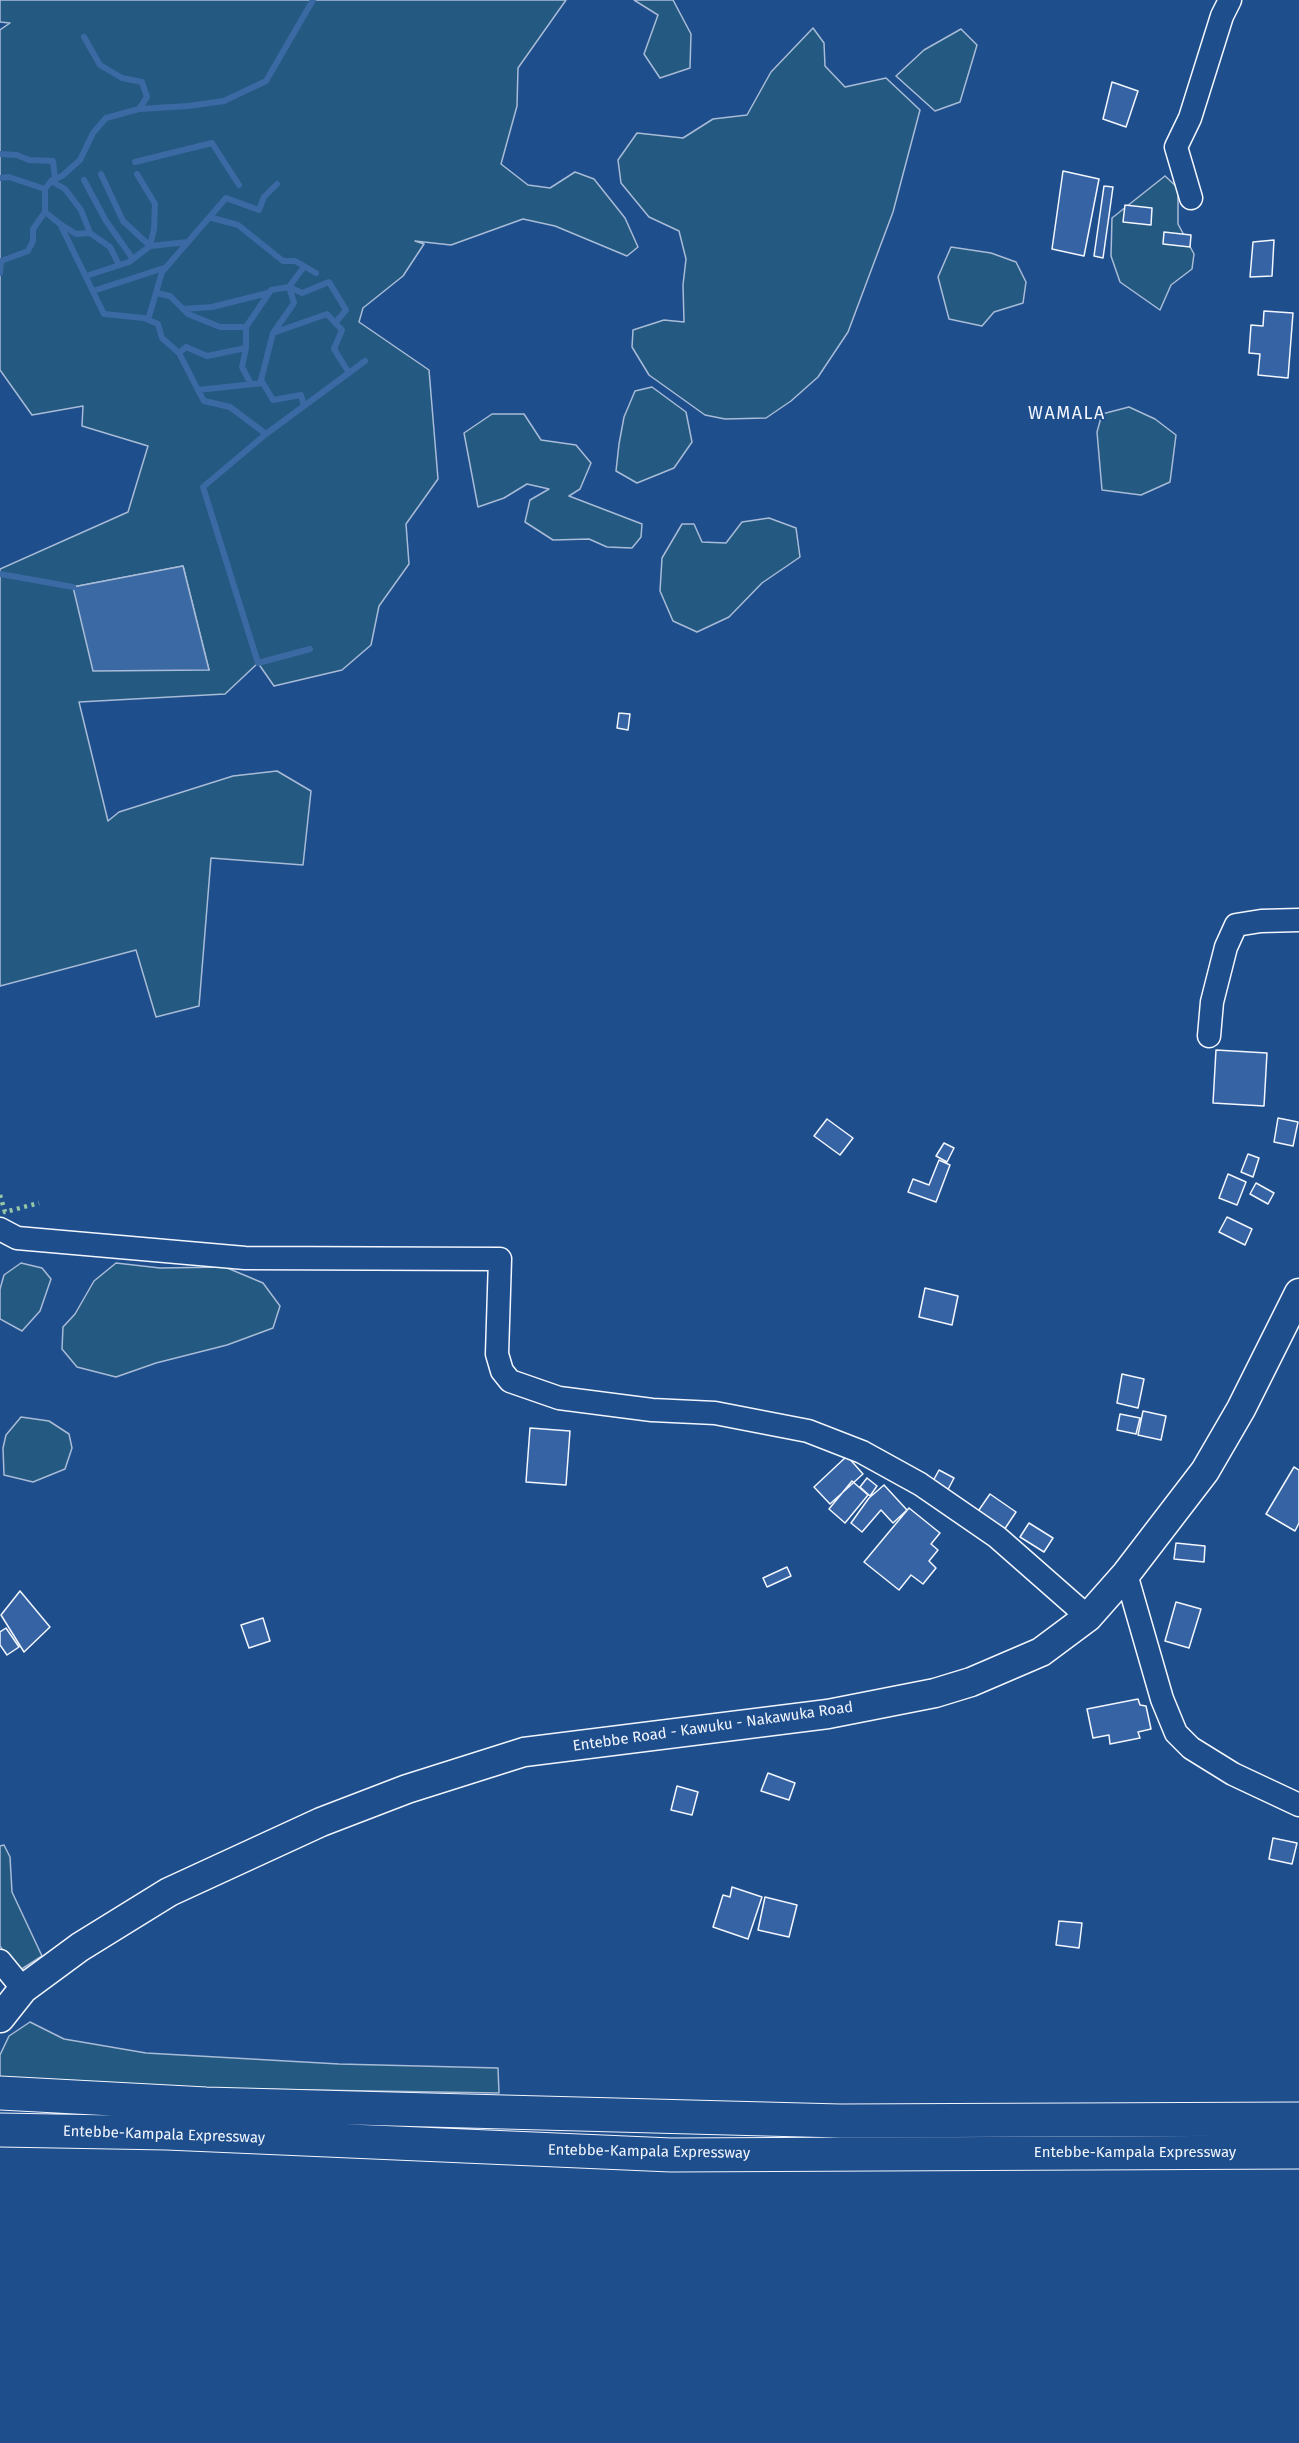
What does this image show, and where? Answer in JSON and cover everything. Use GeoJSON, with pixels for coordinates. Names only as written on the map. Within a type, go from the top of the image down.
{"type":"FeatureCollection","features":[{"type":"Feature","properties":{"kind":"highway"},"geometry":{"type":"LineString","coordinates":[[0,2093],[218,2105],[817,2121],[1299,2119]]}},
{"type":"Feature","properties":{"kind":"highway","name":"Entebbe-Kampala Expressway"},"geometry":{"type":"LineString","coordinates":[[0,2130],[167,2133],[671,2156],[1299,2152]]}},
{"type":"Feature","properties":{"kind":"main road","name":"Entebbe Road - Kawuku - Nakawuka Road"},"geometry":{"type":"LineString","coordinates":[[9,2002],[80,1947],[169,1892],[321,1822],[407,1789],[524,1752],[828,1713],[936,1693],[971,1682],[1041,1652],[1088,1617],[1126,1574],[1205,1471],[1241,1409],[1299,1293]]}},
{"type":"Feature","properties":{"kind":"street"},"geometry":{"type":"LineString","coordinates":[[1191,198],[1176,147],[1190,118],[1222,16],[1230,0]]}},
{"type":"Feature","properties":{"kind":"street"},"geometry":{"type":"LineString","coordinates":[[1209,1036],[1212,1002],[1226,947],[1236,925],[1261,921],[1299,920]]}},
{"type":"Feature","properties":{"kind":"street"},"geometry":{"type":"LineString","coordinates":[[0,1228],[17,1238],[245,1258],[500,1258],[498,1354],[502,1371],[510,1381],[559,1398],[652,1410],[715,1413],[808,1431],[862,1452],[920,1484],[997,1537],[1088,1617]]}},
{"type":"Feature","properties":{"kind":"street"},"geometry":{"type":"LineString","coordinates":[[1126,1574],[1162,1699],[1176,1733],[1191,1748],[1233,1774],[1299,1805]]}},
{"type":"Feature","properties":{"kind":"street"},"geometry":{"type":"LineString","coordinates":[[0,1961],[9,2002]]}},
{"type":"Feature","properties":{"kind":"shaded area"},"geometry":{"type":"Polygon","coordinates":[[[0,0],[566,0],[518,68],[517,106],[501,164],[528,185],[550,188],[575,172],[594,179],[625,218],[638,247],[627,256],[555,226],[523,219],[451,245],[415,241],[424,244],[403,276],[363,308],[359,322],[429,370],[438,479],[406,524],[409,564],[379,606],[371,645],[342,670],[274,686],[258,663],[225,694],[79,702],[108,821],[119,812],[233,776],[277,771],[311,791],[303,865],[211,858],[199,1006],[156,1017],[136,950],[0,986],[0,569],[128,512],[148,446],[82,426],[83,406],[32,415],[0,370],[0,30],[10,23],[0,22],[0,0]],[[183,566],[73,587],[209,670],[183,566]]]}},
{"type":"Feature","properties":{"kind":"shaded area"},"geometry":{"type":"Polygon","coordinates":[[[634,0],[673,0],[691,34],[690,68],[660,78],[644,54],[658,15],[634,0]]]}},
{"type":"Feature","properties":{"kind":"shaded area"},"geometry":{"type":"Polygon","coordinates":[[[813,28],[824,43],[825,66],[845,87],[886,78],[920,110],[893,212],[848,332],[818,377],[791,401],[766,418],[725,419],[705,415],[649,375],[632,347],[633,330],[664,320],[684,322],[683,285],[686,259],[679,231],[649,217],[621,183],[618,160],[637,133],[683,138],[713,119],[747,115],[771,72],[813,28]]]}},
{"type":"Feature","properties":{"kind":"shaded area"},"geometry":{"type":"Polygon","coordinates":[[[961,29],[977,45],[960,102],[935,111],[896,76],[924,50],[961,29]]]}},
{"type":"Feature","properties":{"kind":"shaded area"},"geometry":{"type":"Polygon","coordinates":[[[1165,176],[1178,188],[1178,224],[1194,254],[1192,269],[1171,285],[1160,310],[1120,282],[1111,256],[1112,218],[1165,176]]]}},
{"type":"Feature","properties":{"kind":"shaded area"},"geometry":{"type":"Polygon","coordinates":[[[951,247],[991,253],[1016,262],[1026,282],[1023,303],[994,312],[982,326],[949,319],[938,277],[951,247]]]}},
{"type":"Feature","properties":{"kind":"shaded area"},"geometry":{"type":"Polygon","coordinates":[[[652,387],[686,412],[692,442],[674,468],[637,483],[616,471],[619,444],[624,417],[635,391],[652,387]]]}},
{"type":"Feature","properties":{"kind":"shaded area"},"geometry":{"type":"Polygon","coordinates":[[[1129,407],[1155,419],[1176,435],[1170,482],[1141,495],[1102,490],[1097,432],[1102,414],[1129,407]]]}},
{"type":"Feature","properties":{"kind":"shaded area"},"geometry":{"type":"Polygon","coordinates":[[[492,414],[524,414],[541,440],[576,445],[591,463],[580,489],[569,496],[642,524],[641,537],[632,548],[607,547],[589,539],[553,540],[525,522],[530,500],[549,489],[527,484],[504,498],[478,507],[464,433],[492,414]]]}},
{"type":"Feature","properties":{"kind":"shaded area"},"geometry":{"type":"Polygon","coordinates":[[[769,518],[796,528],[800,557],[762,583],[729,617],[697,632],[673,621],[660,591],[662,558],[682,524],[694,524],[702,542],[726,543],[742,522],[769,518]]]}},
{"type":"Feature","properties":{"kind":"shaded area"},"geometry":{"type":"Polygon","coordinates":[[[183,566],[209,670],[93,671],[73,587],[183,566]]]}},
{"type":"Feature","properties":{"kind":"shaded area"},"geometry":{"type":"Polygon","coordinates":[[[21,1263],[42,1268],[51,1279],[40,1311],[22,1331],[0,1319],[0,1289],[4,1275],[21,1263]]]}},
{"type":"Feature","properties":{"kind":"shaded area"},"geometry":{"type":"Polygon","coordinates":[[[116,1263],[160,1268],[225,1267],[263,1283],[280,1306],[273,1328],[227,1345],[156,1363],[116,1377],[77,1367],[62,1349],[63,1327],[75,1314],[94,1281],[116,1263]]]}},
{"type":"Feature","properties":{"kind":"shaded area"},"geometry":{"type":"Polygon","coordinates":[[[21,1417],[49,1421],[69,1434],[72,1448],[65,1469],[33,1482],[4,1475],[3,1448],[6,1435],[21,1417]]]}},
{"type":"Feature","properties":{"kind":"shaded area"},"geometry":{"type":"Polygon","coordinates":[[[4,1845],[10,1857],[12,1892],[42,1956],[17,1972],[0,1946],[0,1846],[4,1845]]]}},
{"type":"Feature","properties":{"kind":"shaded area"},"geometry":{"type":"Polygon","coordinates":[[[30,2022],[64,2039],[146,2053],[339,2064],[498,2068],[499,2093],[0,2085],[0,2055],[9,2036],[30,2022]]]}},
{"type":"Feature","properties":{"kind":"building"},"geometry":{"type":"Polygon","coordinates":[[[1112,82],[1138,91],[1126,127],[1103,119],[1112,82]]]}},
{"type":"Feature","properties":{"kind":"building"},"geometry":{"type":"Polygon","coordinates":[[[1063,171],[1099,179],[1084,256],[1052,249],[1063,171]]]}},
{"type":"Feature","properties":{"kind":"building"},"geometry":{"type":"Polygon","coordinates":[[[1104,186],[1113,187],[1103,258],[1094,256],[1104,186]]]}},
{"type":"Feature","properties":{"kind":"building"},"geometry":{"type":"Polygon","coordinates":[[[1125,205],[1152,208],[1151,225],[1123,222],[1125,205]]]}},
{"type":"Feature","properties":{"kind":"building"},"geometry":{"type":"Polygon","coordinates":[[[1164,232],[1191,235],[1190,247],[1163,244],[1164,232]]]}},
{"type":"Feature","properties":{"kind":"building"},"geometry":{"type":"Polygon","coordinates":[[[1274,240],[1272,276],[1250,277],[1253,242],[1274,240]]]}},
{"type":"Feature","properties":{"kind":"building"},"geometry":{"type":"Polygon","coordinates":[[[1264,311],[1293,313],[1288,378],[1258,375],[1260,354],[1249,353],[1251,325],[1263,326],[1264,311]]]}},
{"type":"Feature","properties":{"kind":"building"},"geometry":{"type":"Polygon","coordinates":[[[619,713],[630,714],[628,730],[617,728],[619,713]]]}},
{"type":"Feature","properties":{"kind":"building"},"geometry":{"type":"Polygon","coordinates":[[[1216,1050],[1267,1053],[1264,1106],[1213,1103],[1216,1050]]]}},
{"type":"Feature","properties":{"kind":"building"},"geometry":{"type":"Polygon","coordinates":[[[1278,1118],[1298,1122],[1293,1146],[1274,1142],[1278,1118]]]}},
{"type":"Feature","properties":{"kind":"building"},"geometry":{"type":"Polygon","coordinates":[[[827,1119],[853,1138],[840,1155],[814,1136],[827,1119]]]}},
{"type":"Feature","properties":{"kind":"building"},"geometry":{"type":"Polygon","coordinates":[[[944,1143],[954,1148],[947,1162],[936,1156],[944,1143]]]}},
{"type":"Feature","properties":{"kind":"building"},"geometry":{"type":"Polygon","coordinates":[[[1248,1154],[1259,1158],[1253,1177],[1241,1172],[1248,1154]]]}},
{"type":"Feature","properties":{"kind":"building"},"geometry":{"type":"Polygon","coordinates":[[[939,1160],[950,1165],[936,1202],[908,1192],[913,1179],[929,1185],[939,1160]]]}},
{"type":"Feature","properties":{"kind":"building"},"geometry":{"type":"Polygon","coordinates":[[[1228,1174],[1246,1182],[1237,1205],[1219,1198],[1228,1174]]]}},
{"type":"Feature","properties":{"kind":"building"},"geometry":{"type":"Polygon","coordinates":[[[1256,1183],[1274,1193],[1268,1204],[1250,1194],[1256,1183]]]}},
{"type":"Feature","properties":{"kind":"building"},"geometry":{"type":"Polygon","coordinates":[[[1227,1217],[1252,1229],[1245,1245],[1219,1232],[1227,1217]]]}},
{"type":"Feature","properties":{"kind":"building"},"geometry":{"type":"Polygon","coordinates":[[[925,1288],[958,1296],[952,1325],[919,1317],[925,1288]]]}},
{"type":"Feature","properties":{"kind":"building"},"geometry":{"type":"Polygon","coordinates":[[[1122,1374],[1144,1379],[1138,1408],[1117,1403],[1122,1374]]]}},
{"type":"Feature","properties":{"kind":"building"},"geometry":{"type":"Polygon","coordinates":[[[1143,1411],[1166,1416],[1161,1440],[1138,1435],[1143,1411]]]}},
{"type":"Feature","properties":{"kind":"building"},"geometry":{"type":"Polygon","coordinates":[[[1120,1414],[1140,1418],[1136,1434],[1117,1430],[1120,1414]]]}},
{"type":"Feature","properties":{"kind":"building"},"geometry":{"type":"Polygon","coordinates":[[[530,1428],[570,1431],[566,1485],[526,1482],[530,1428]]]}},
{"type":"Feature","properties":{"kind":"building"},"geometry":{"type":"Polygon","coordinates":[[[847,1456],[863,1474],[830,1504],[814,1487],[847,1456]]]}},
{"type":"Feature","properties":{"kind":"building"},"geometry":{"type":"Polygon","coordinates":[[[1294,1467],[1299,1470],[1299,1523],[1295,1531],[1266,1514],[1294,1467]]]}},
{"type":"Feature","properties":{"kind":"building"},"geometry":{"type":"Polygon","coordinates":[[[939,1470],[954,1478],[940,1505],[925,1496],[939,1470]]]}},
{"type":"Feature","properties":{"kind":"building"},"geometry":{"type":"Polygon","coordinates":[[[867,1478],[877,1486],[870,1496],[860,1487],[867,1478]]]}},
{"type":"Feature","properties":{"kind":"building"},"geometry":{"type":"Polygon","coordinates":[[[852,1481],[868,1495],[845,1523],[829,1509],[852,1481]]]}},
{"type":"Feature","properties":{"kind":"building"},"geometry":{"type":"Polygon","coordinates":[[[884,1485],[907,1510],[893,1523],[881,1510],[862,1532],[851,1523],[869,1498],[884,1485]]]}},
{"type":"Feature","properties":{"kind":"building"},"geometry":{"type":"Polygon","coordinates":[[[990,1494],[1016,1512],[998,1539],[972,1520],[990,1494]]]}},
{"type":"Feature","properties":{"kind":"building"},"geometry":{"type":"Polygon","coordinates":[[[909,1508],[940,1533],[931,1544],[938,1550],[929,1561],[936,1568],[923,1584],[911,1575],[899,1590],[864,1562],[909,1508]]]}},
{"type":"Feature","properties":{"kind":"building"},"geometry":{"type":"Polygon","coordinates":[[[1029,1523],[1053,1538],[1044,1552],[1020,1537],[1029,1523]]]}},
{"type":"Feature","properties":{"kind":"building"},"geometry":{"type":"Polygon","coordinates":[[[1176,1543],[1205,1546],[1204,1562],[1174,1559],[1176,1543]]]}},
{"type":"Feature","properties":{"kind":"building"},"geometry":{"type":"Polygon","coordinates":[[[787,1567],[791,1576],[767,1587],[763,1578],[787,1567]]]}},
{"type":"Feature","properties":{"kind":"building"},"geometry":{"type":"Polygon","coordinates":[[[20,1591],[50,1627],[24,1652],[1,1615],[20,1591]]]}},
{"type":"Feature","properties":{"kind":"building"},"geometry":{"type":"Polygon","coordinates":[[[1176,1602],[1201,1609],[1189,1648],[1165,1641],[1176,1602]]]}},
{"type":"Feature","properties":{"kind":"building"},"geometry":{"type":"Polygon","coordinates":[[[263,1618],[270,1641],[249,1648],[241,1625],[263,1618]]]}},
{"type":"Feature","properties":{"kind":"building"},"geometry":{"type":"Polygon","coordinates":[[[6,1628],[19,1647],[7,1655],[0,1645],[0,1632],[6,1628]]]}},
{"type":"Feature","properties":{"kind":"building"},"geometry":{"type":"Polygon","coordinates":[[[1138,1699],[1140,1705],[1146,1706],[1151,1729],[1138,1732],[1140,1738],[1110,1744],[1109,1735],[1093,1738],[1087,1709],[1138,1699]]]}},
{"type":"Feature","properties":{"kind":"building"},"geometry":{"type":"Polygon","coordinates":[[[768,1773],[795,1783],[789,1800],[761,1791],[768,1773]]]}},
{"type":"Feature","properties":{"kind":"building"},"geometry":{"type":"Polygon","coordinates":[[[677,1786],[698,1792],[692,1815],[671,1810],[677,1786]]]}},
{"type":"Feature","properties":{"kind":"building"},"geometry":{"type":"Polygon","coordinates":[[[1273,1838],[1297,1843],[1292,1864],[1269,1859],[1273,1838]]]}},
{"type":"Feature","properties":{"kind":"building"},"geometry":{"type":"Polygon","coordinates":[[[732,1887],[762,1897],[748,1939],[713,1927],[723,1895],[730,1897],[732,1887]]]}},
{"type":"Feature","properties":{"kind":"building"},"geometry":{"type":"Polygon","coordinates":[[[765,1897],[797,1905],[789,1937],[758,1930],[765,1897]]]}},
{"type":"Feature","properties":{"kind":"building"},"geometry":{"type":"Polygon","coordinates":[[[1059,1921],[1082,1923],[1079,1948],[1056,1945],[1059,1921]]]}},
{"type":"Feature","properties":{"kind":"waterway"},"geometry":{"type":"LineString","coordinates":[[0,273],[1,261],[28,251],[33,241],[33,229],[45,212],[45,189],[51,181],[62,176],[80,160],[93,133],[106,118],[139,109],[224,101],[266,81],[313,0]]}},
{"type":"Feature","properties":{"kind":"waterway"},"geometry":{"type":"LineString","coordinates":[[84,37],[100,65],[122,78],[142,82],[147,97],[139,109]]}},
{"type":"Feature","properties":{"kind":"waterway"},"geometry":{"type":"LineString","coordinates":[[135,162],[212,143],[239,185]]}},
{"type":"Feature","properties":{"kind":"waterway"},"geometry":{"type":"LineString","coordinates":[[0,154],[17,155],[29,160],[53,161],[55,179]]}},
{"type":"Feature","properties":{"kind":"waterway"},"geometry":{"type":"LineString","coordinates":[[101,174],[123,221],[150,246],[154,229],[155,204],[137,174]]}},
{"type":"Feature","properties":{"kind":"waterway"},"geometry":{"type":"LineString","coordinates":[[0,178],[9,177],[45,189]]}},
{"type":"Feature","properties":{"kind":"waterway"},"geometry":{"type":"LineString","coordinates":[[84,180],[106,221],[133,259]]}},
{"type":"Feature","properties":{"kind":"waterway"},"geometry":{"type":"LineString","coordinates":[[51,181],[65,189],[81,210],[90,233]]}},
{"type":"Feature","properties":{"kind":"waterway"},"geometry":{"type":"LineString","coordinates":[[148,320],[162,272],[226,198],[259,210],[264,197],[277,184]]}},
{"type":"Feature","properties":{"kind":"waterway"},"geometry":{"type":"LineString","coordinates":[[45,212],[60,224],[104,314],[144,318],[158,324],[162,338],[179,353],[186,347],[207,356],[246,348]]}},
{"type":"Feature","properties":{"kind":"waterway"},"geometry":{"type":"LineString","coordinates":[[212,218],[238,225],[283,261],[295,261],[316,273]]}},
{"type":"Feature","properties":{"kind":"waterway"},"geometry":{"type":"LineString","coordinates":[[60,224],[76,234],[90,233],[110,247],[119,265]]}},
{"type":"Feature","properties":{"kind":"waterway"},"geometry":{"type":"LineString","coordinates":[[86,276],[129,262],[150,246],[188,242]]}},
{"type":"Feature","properties":{"kind":"waterway"},"geometry":{"type":"LineString","coordinates":[[93,291],[164,268]]}},
{"type":"Feature","properties":{"kind":"waterway"},"geometry":{"type":"LineString","coordinates":[[246,327],[271,290],[289,287],[303,268]]}},
{"type":"Feature","properties":{"kind":"waterway"},"geometry":{"type":"LineString","coordinates":[[289,287],[302,293],[329,282],[346,310],[335,323]]}},
{"type":"Feature","properties":{"kind":"waterway"},"geometry":{"type":"LineString","coordinates":[[263,383],[261,380],[273,333],[294,303],[289,287]]}},
{"type":"Feature","properties":{"kind":"waterway"},"geometry":{"type":"LineString","coordinates":[[156,293],[170,296],[188,314],[220,327],[246,327],[246,348],[242,367],[251,384]]}},
{"type":"Feature","properties":{"kind":"waterway"},"geometry":{"type":"LineString","coordinates":[[183,309],[212,307],[268,293]]}},
{"type":"Feature","properties":{"kind":"waterway"},"geometry":{"type":"LineString","coordinates":[[273,333],[327,314],[342,330],[334,349],[349,373]]}},
{"type":"Feature","properties":{"kind":"waterway"},"geometry":{"type":"LineString","coordinates":[[179,353],[198,390],[263,383],[273,400],[301,395],[304,406]]}},
{"type":"Feature","properties":{"kind":"waterway"},"geometry":{"type":"LineString","coordinates":[[310,649],[258,663],[203,487],[266,434],[365,361]]}},
{"type":"Feature","properties":{"kind":"waterway"},"geometry":{"type":"LineString","coordinates":[[198,390],[204,401],[230,407],[266,434]]}},
{"type":"Feature","properties":{"kind":"waterway"},"geometry":{"type":"LineString","coordinates":[[0,574],[73,587]]}},
{"type":"Feature","properties":{"kind":"hedge"},"geometry":{"type":"LineString","coordinates":[[0,1195],[5,1212],[39,1203]]}},
{"type":"Feature","properties":{"kind":"district","name":"WAMALA"},"geometry":{"type":"Point","coordinates":[1067,414]}}]}
